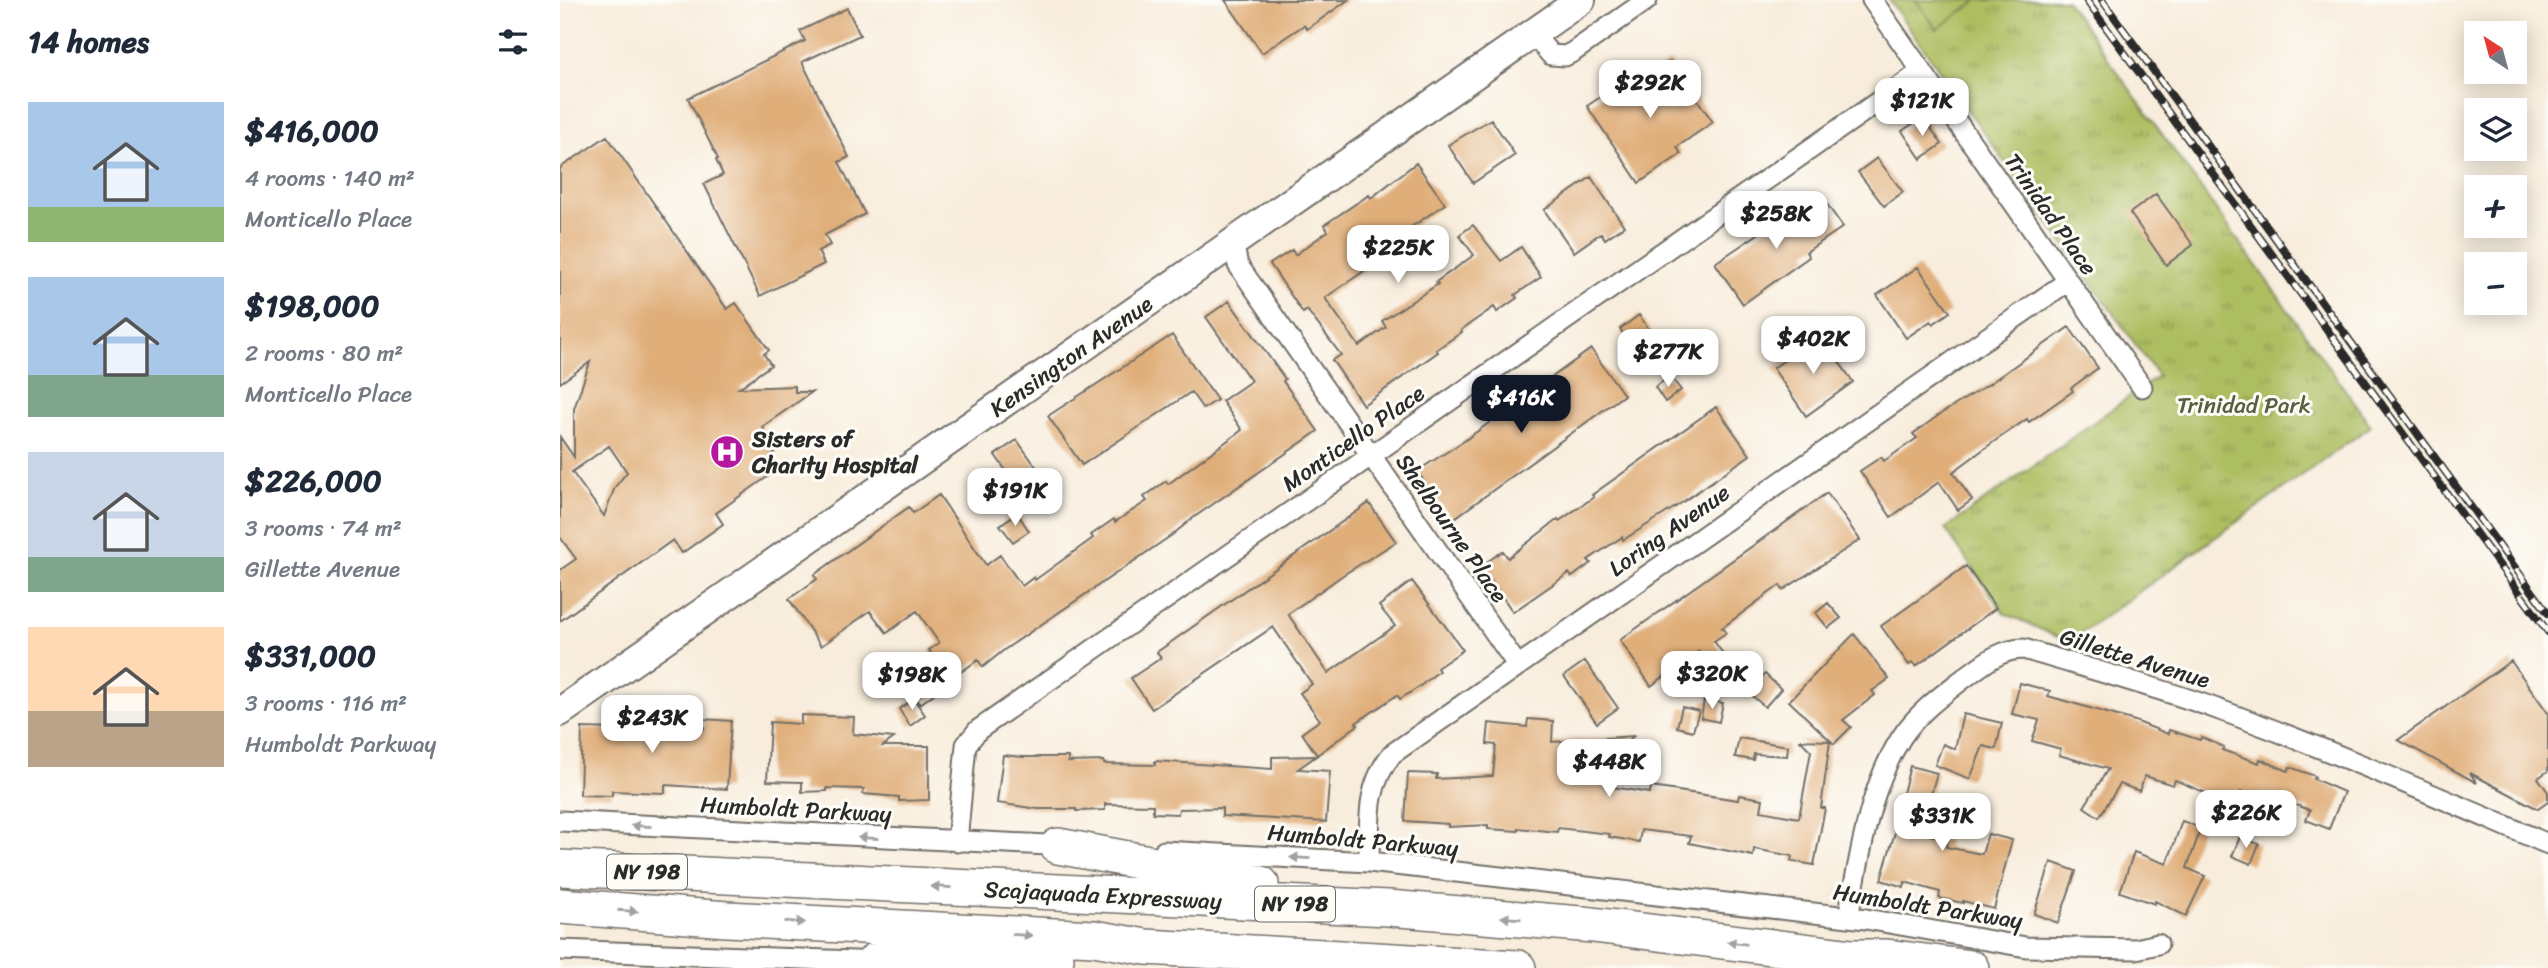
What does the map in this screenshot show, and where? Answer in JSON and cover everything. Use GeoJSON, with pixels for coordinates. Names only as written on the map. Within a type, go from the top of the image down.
{"type":"FeatureCollection","features":[{"type":"Feature","properties":{"kind":"highway"},"geometry":{"type":"LineString","coordinates":[[1058,846],[1388,908]]}},
{"type":"Feature","properties":{"kind":"highway","name":"Scajaquada Expressway"},"geometry":{"type":"LineString","coordinates":[[560,867],[1388,908],[1593,925],[1863,962],[1887,957],[1971,968]]}},
{"type":"Feature","properties":{"kind":"highway","name":"Scajaquada Expressway"},"geometry":{"type":"LineString","coordinates":[[560,906],[727,919],[1094,939],[1146,947],[1518,968]]}},
{"type":"Feature","properties":{"kind":"highway"},"geometry":{"type":"LineString","coordinates":[[874,961],[952,958],[1090,960],[1146,947]]}},
{"type":"Feature","properties":{"kind":"street","name":"Kensington Avenue"},"geometry":{"type":"LineString","coordinates":[[560,712],[1581,0]]}},
{"type":"Feature","properties":{"kind":"street"},"geometry":{"type":"LineString","coordinates":[[1533,34],[1551,55],[1565,57],[1647,0]]}},
{"type":"Feature","properties":{"kind":"street","name":"Trinidad Place"},"geometry":{"type":"LineString","coordinates":[[1872,0],[2142,387]]}},
{"type":"Feature","properties":{"kind":"street","name":"Monticello Place"},"geometry":{"type":"LineString","coordinates":[[957,842],[965,751],[973,734],[1922,71]]}},
{"type":"Feature","properties":{"kind":"street","name":"Shelbourne Place"},"geometry":{"type":"LineString","coordinates":[[1233,243],[1238,265],[1518,666]]}},
{"type":"Feature","properties":{"kind":"street","name":"Loring Avenue"},"geometry":{"type":"LineString","coordinates":[[1369,862],[1371,792],[1383,765],[1392,754],[2068,281]]}},
{"type":"Feature","properties":{"kind":"street","name":"Gillette Avenue"},"geometry":{"type":"LineString","coordinates":[[1848,917],[1875,794],[1888,761],[1902,736],[1917,718],[1949,690],[1989,660],[2008,650],[2024,649],[2219,709],[2344,757],[2548,844]]}},
{"type":"Feature","properties":{"kind":"street","name":"Humboldt Parkway"},"geometry":{"type":"LineString","coordinates":[[560,821],[1369,862],[1848,917],[2026,947],[2136,949],[2158,944]]}},
{"type":"Feature","properties":{"kind":"street"},"geometry":{"type":"LineString","coordinates":[[560,950],[601,960],[874,961],[980,968]]}},
{"type":"Feature","properties":{"kind":"green space","name":"Trinidad Park"},"geometry":{"type":"Polygon","coordinates":[[[1889,0],[2066,0],[2371,426],[2069,642],[2004,613],[1945,529],[2158,376],[1889,0]]]}},
{"type":"Feature","properties":{"kind":"green space"},"geometry":{"type":"Polygon","coordinates":[[[1916,0],[1978,0],[1937,29],[1916,0]]]}},
{"type":"Feature","properties":{"kind":"building"},"geometry":{"type":"Polygon","coordinates":[[[1225,0],[1348,0],[1307,29],[1304,25],[1262,53],[1225,0]]]}},
{"type":"Feature","properties":{"kind":"building"},"geometry":{"type":"Polygon","coordinates":[[[847,8],[860,35],[802,62],[849,157],[839,162],[865,214],[825,235],[830,245],[818,251],[824,264],[760,296],[704,184],[723,175],[688,98],[805,41],[800,31],[847,8]]]}},
{"type":"Feature","properties":{"kind":"building"},"geometry":{"type":"Polygon","coordinates":[[[1670,61],[1713,122],[1677,147],[1681,154],[1639,183],[1587,106],[1627,79],[1633,87],[1670,61]]]}},
{"type":"Feature","properties":{"kind":"building"},"geometry":{"type":"Polygon","coordinates":[[[1923,117],[1942,144],[1921,159],[1902,131],[1923,117]]]}},
{"type":"Feature","properties":{"kind":"building"},"geometry":{"type":"Polygon","coordinates":[[[1491,119],[1515,155],[1473,183],[1448,145],[1491,119]]]}},
{"type":"Feature","properties":{"kind":"building"},"geometry":{"type":"Polygon","coordinates":[[[607,136],[727,309],[736,303],[769,350],[764,354],[771,365],[739,388],[795,386],[795,392],[812,392],[762,427],[778,450],[771,455],[780,468],[716,513],[723,524],[682,553],[673,540],[560,621],[560,570],[576,559],[560,537],[560,437],[574,457],[574,409],[590,362],[560,383],[560,168],[607,136]],[[609,446],[572,472],[604,516],[615,487],[627,472],[609,446]]]}},
{"type":"Feature","properties":{"kind":"building"},"geometry":{"type":"Polygon","coordinates":[[[1877,158],[1903,192],[1884,206],[1858,172],[1877,158]]]}},
{"type":"Feature","properties":{"kind":"building"},"geometry":{"type":"Polygon","coordinates":[[[1416,163],[1445,204],[1372,254],[1377,262],[1325,298],[1359,346],[1386,327],[1382,321],[1438,284],[1436,282],[1474,255],[1459,235],[1473,225],[1501,261],[1521,247],[1541,277],[1497,312],[1494,307],[1461,330],[1462,332],[1436,350],[1438,352],[1363,405],[1332,360],[1341,355],[1307,310],[1303,313],[1270,264],[1292,250],[1295,255],[1328,231],[1324,225],[1369,195],[1371,198],[1416,163]]]}},
{"type":"Feature","properties":{"kind":"building"},"geometry":{"type":"Polygon","coordinates":[[[1591,177],[1624,226],[1605,239],[1601,233],[1574,252],[1544,210],[1591,177]]]}},
{"type":"Feature","properties":{"kind":"building"},"geometry":{"type":"Polygon","coordinates":[[[2156,194],[2193,245],[2166,265],[2130,213],[2156,194]]]}},
{"type":"Feature","properties":{"kind":"building"},"geometry":{"type":"Polygon","coordinates":[[[1826,203],[1843,227],[1806,252],[1809,257],[1743,304],[1715,263],[1782,218],[1786,223],[1808,209],[1811,213],[1826,203]]]}},
{"type":"Feature","properties":{"kind":"building"},"geometry":{"type":"Polygon","coordinates":[[[1918,267],[1950,312],[1906,338],[1877,295],[1918,267]]]}},
{"type":"Feature","properties":{"kind":"building"},"geometry":{"type":"Polygon","coordinates":[[[1229,301],[1285,379],[1283,381],[1318,431],[983,667],[978,660],[920,704],[903,679],[934,658],[929,650],[939,643],[917,611],[887,633],[870,611],[821,646],[789,599],[817,579],[814,575],[909,507],[913,513],[939,495],[986,565],[1000,555],[1022,586],[1034,577],[1035,580],[1093,538],[1091,535],[1114,519],[1115,522],[1147,501],[1144,497],[1166,481],[1168,484],[1242,430],[1222,401],[1251,381],[1206,317],[1229,301]]]}},
{"type":"Feature","properties":{"kind":"building"},"geometry":{"type":"Polygon","coordinates":[[[1639,315],[1668,356],[1649,370],[1620,329],[1639,315]]]}},
{"type":"Feature","properties":{"kind":"building"},"geometry":{"type":"Polygon","coordinates":[[[2069,327],[2098,368],[2071,388],[2073,391],[2029,422],[2027,419],[1953,472],[1972,500],[1958,510],[1939,482],[1891,517],[1860,471],[1881,457],[1884,461],[1917,438],[1913,434],[1939,415],[1989,384],[2069,327]]]}},
{"type":"Feature","properties":{"kind":"building"},"geometry":{"type":"Polygon","coordinates":[[[1172,335],[1217,400],[1203,409],[1191,392],[1082,465],[1048,416],[1172,335]]]}},
{"type":"Feature","properties":{"kind":"building"},"geometry":{"type":"Polygon","coordinates":[[[1821,336],[1853,382],[1806,416],[1773,368],[1821,336]]]}},
{"type":"Feature","properties":{"kind":"building"},"geometry":{"type":"Polygon","coordinates":[[[1591,349],[1624,395],[1452,520],[1417,471],[1464,441],[1591,349]]]}},
{"type":"Feature","properties":{"kind":"building"},"geometry":{"type":"Polygon","coordinates":[[[1670,376],[1681,390],[1665,402],[1655,387],[1670,376]]]}},
{"type":"Feature","properties":{"kind":"building"},"geometry":{"type":"Polygon","coordinates":[[[1716,407],[1750,455],[1677,506],[1588,560],[1591,563],[1572,577],[1569,573],[1513,612],[1481,566],[1503,551],[1508,558],[1558,519],[1559,521],[1594,497],[1592,495],[1716,407]]]}},
{"type":"Feature","properties":{"kind":"building"},"geometry":{"type":"Polygon","coordinates":[[[1017,440],[1051,488],[1029,503],[995,455],[1017,440]]]}},
{"type":"Feature","properties":{"kind":"building"},"geometry":{"type":"Polygon","coordinates":[[[1827,493],[1860,540],[1783,590],[1780,585],[1722,628],[1726,633],[1714,641],[1730,664],[1728,671],[1718,678],[1699,651],[1651,686],[1620,640],[1827,493]]]}},
{"type":"Feature","properties":{"kind":"building"},"geometry":{"type":"Polygon","coordinates":[[[1369,503],[1396,542],[1288,614],[1328,673],[1395,626],[1379,606],[1412,581],[1463,650],[1437,668],[1439,671],[1419,687],[1400,699],[1397,695],[1356,723],[1358,725],[1317,755],[1302,733],[1320,720],[1300,693],[1312,684],[1273,627],[1152,709],[1131,678],[1161,658],[1157,652],[1369,503]]]}},
{"type":"Feature","properties":{"kind":"building"},"geometry":{"type":"Polygon","coordinates":[[[1017,513],[1029,531],[1013,542],[1000,525],[1017,513]]]}},
{"type":"Feature","properties":{"kind":"building"},"geometry":{"type":"Polygon","coordinates":[[[1966,566],[1996,608],[1916,666],[1913,662],[1909,665],[1881,626],[1966,566]]]}},
{"type":"Feature","properties":{"kind":"building"},"geometry":{"type":"Polygon","coordinates":[[[1828,603],[1841,618],[1828,628],[1816,613],[1828,603]]]}},
{"type":"Feature","properties":{"kind":"building"},"geometry":{"type":"Polygon","coordinates":[[[1854,634],[1889,679],[1872,691],[1875,695],[1843,720],[1851,727],[1834,744],[1789,701],[1854,634]]]}},
{"type":"Feature","properties":{"kind":"building"},"geometry":{"type":"Polygon","coordinates":[[[1585,661],[1618,708],[1597,723],[1564,676],[1585,661]]]}},
{"type":"Feature","properties":{"kind":"building"},"geometry":{"type":"Polygon","coordinates":[[[2511,661],[2548,713],[2548,771],[2538,778],[2548,792],[2548,802],[2538,809],[2470,773],[2477,783],[2398,740],[2511,661]]]}},
{"type":"Feature","properties":{"kind":"building"},"geometry":{"type":"Polygon","coordinates":[[[1765,674],[1781,689],[1765,707],[1748,692],[1765,674]]]}},
{"type":"Feature","properties":{"kind":"building"},"geometry":{"type":"Polygon","coordinates":[[[2020,683],[2050,691],[2048,696],[2135,721],[2168,734],[2169,730],[2200,740],[2201,737],[2224,747],[2222,750],[2259,763],[2260,759],[2288,771],[2290,767],[2315,776],[2314,779],[2344,792],[2329,829],[2306,820],[2310,810],[2271,796],[2268,803],[2241,792],[2236,807],[2211,799],[2213,796],[2175,780],[2173,785],[2145,776],[2139,791],[2120,784],[2099,817],[2084,807],[2108,769],[2059,755],[2061,749],[2032,741],[2039,720],[2012,714],[2020,683]]]}},
{"type":"Feature","properties":{"kind":"building"},"geometry":{"type":"Polygon","coordinates":[[[631,696],[652,727],[704,729],[704,719],[731,721],[727,789],[665,785],[665,793],[612,791],[612,796],[580,795],[582,728],[619,729],[608,712],[631,696]]]}},
{"type":"Feature","properties":{"kind":"building"},"geometry":{"type":"Polygon","coordinates":[[[914,699],[925,715],[910,726],[899,709],[914,699]]]}},
{"type":"Feature","properties":{"kind":"building"},"geometry":{"type":"Polygon","coordinates":[[[1704,700],[1723,703],[1719,722],[1701,718],[1704,700]]]}},
{"type":"Feature","properties":{"kind":"building"},"geometry":{"type":"Polygon","coordinates":[[[1682,707],[1699,711],[1693,731],[1677,727],[1682,707]]]}},
{"type":"Feature","properties":{"kind":"building"},"geometry":{"type":"Polygon","coordinates":[[[1963,714],[2002,723],[1996,749],[1983,746],[1970,779],[1935,765],[1943,744],[1955,749],[1963,714]]]}},
{"type":"Feature","properties":{"kind":"building"},"geometry":{"type":"Polygon","coordinates":[[[801,715],[854,717],[853,734],[894,738],[883,746],[929,746],[929,800],[899,801],[899,797],[863,794],[864,789],[827,788],[827,791],[802,792],[802,782],[767,781],[770,722],[801,724],[801,715]]]}},
{"type":"Feature","properties":{"kind":"building"},"geometry":{"type":"Polygon","coordinates":[[[1528,719],[1553,721],[1552,742],[1634,736],[1581,777],[1605,780],[1605,786],[1650,793],[1651,787],[1738,800],[1739,795],[1763,799],[1761,811],[1799,818],[1811,751],[1800,740],[1830,741],[1821,808],[1825,808],[1814,865],[1791,861],[1792,856],[1754,849],[1753,856],[1689,843],[1691,836],[1641,830],[1639,842],[1609,837],[1610,834],[1558,828],[1557,832],[1518,828],[1518,831],[1488,829],[1488,825],[1448,827],[1448,824],[1405,821],[1408,773],[1437,774],[1436,779],[1493,776],[1496,745],[1487,744],[1489,723],[1527,727],[1528,719]]]}},
{"type":"Feature","properties":{"kind":"building"},"geometry":{"type":"Polygon","coordinates":[[[1739,738],[1788,746],[1787,756],[1754,754],[1753,760],[1735,757],[1739,738]]]}},
{"type":"Feature","properties":{"kind":"building"},"geometry":{"type":"Polygon","coordinates":[[[1003,755],[1068,757],[1068,762],[1104,761],[1104,764],[1155,765],[1155,761],[1272,769],[1272,757],[1316,756],[1298,769],[1330,771],[1326,822],[1222,816],[1222,808],[1179,809],[1178,814],[1153,813],[1153,805],[1105,804],[1105,810],[1076,811],[997,803],[1003,755]]]}},
{"type":"Feature","properties":{"kind":"building"},"geometry":{"type":"Polygon","coordinates":[[[1910,766],[1937,773],[1920,832],[1948,840],[1946,847],[1982,854],[1988,834],[2012,840],[1994,909],[1939,898],[1940,892],[1905,882],[1904,887],[1881,880],[1904,801],[1901,801],[1910,766]]]}},
{"type":"Feature","properties":{"kind":"building"},"geometry":{"type":"Polygon","coordinates":[[[2182,821],[2201,828],[2187,868],[2205,876],[2186,916],[2155,901],[2155,904],[2120,892],[2134,852],[2167,864],[2182,821]]]}},
{"type":"Feature","properties":{"kind":"building"},"geometry":{"type":"Polygon","coordinates":[[[2240,837],[2259,844],[2251,864],[2232,856],[2240,837]]]}},
{"type":"Feature","properties":{"kind":"building"},"geometry":{"type":"Polygon","coordinates":[[[2051,862],[2076,871],[2058,923],[2034,914],[2051,862]]]}},
{"type":"Feature","properties":{"kind":"railway"},"geometry":{"type":"LineString","coordinates":[[2086,0],[2548,632]]}},
{"type":"Feature","properties":{"kind":"railway"},"geometry":{"type":"LineString","coordinates":[[2102,0],[2548,613]]}},
{"type":"Feature","properties":{"kind":"place","name":"Sisters of Charity Hospital"},"geometry":{"type":"Point","coordinates":[727,452]}}]}
